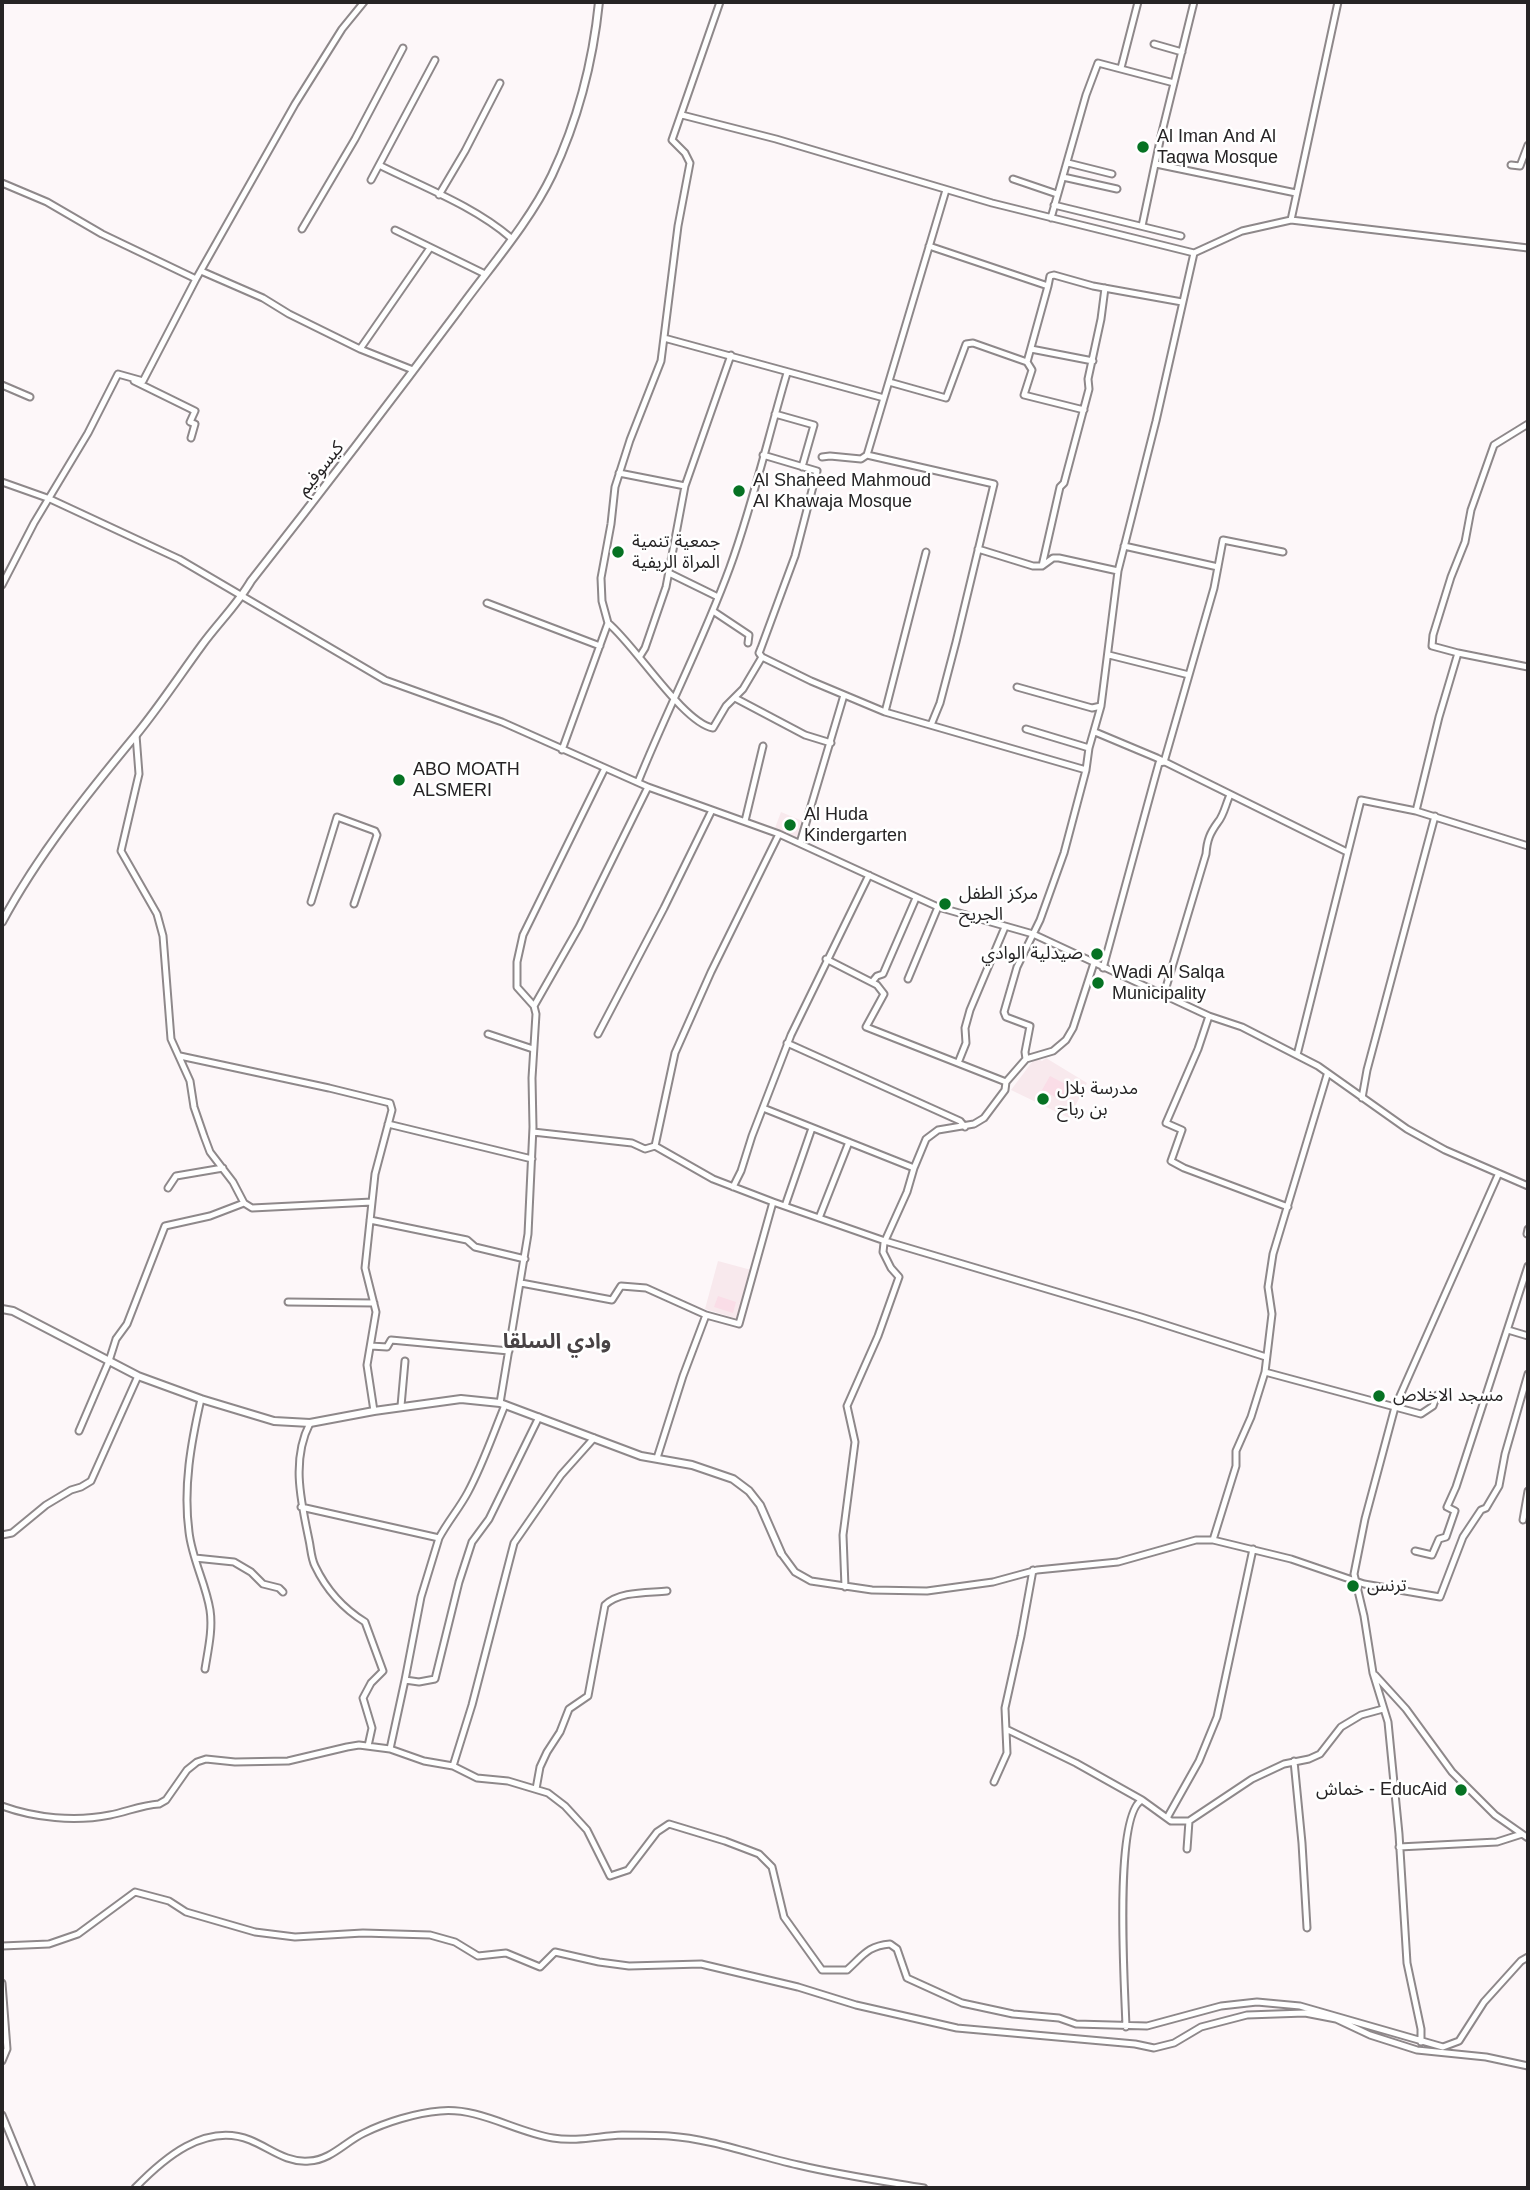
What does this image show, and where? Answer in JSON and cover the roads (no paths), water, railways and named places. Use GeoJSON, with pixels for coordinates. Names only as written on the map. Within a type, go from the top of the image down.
{"type":"FeatureCollection","features":[{"type":"Feature","properties":{"kind":"street"},"geometry":{"type":"LineString","coordinates":[[128,378],[143,380],[196,279],[295,104],[342,29],[364,2]]}},
{"type":"Feature","properties":{"kind":"street","name":"كيسوفيم"},"geometry":{"type":"LineString","coordinates":[[2,922],[43,857],[120,752],[242,597],[251,581],[413,370],[511,238],[550,179],[570,130],[596,38],[599,2]]}},
{"type":"Feature","properties":{"kind":"street"},"geometry":{"type":"LineString","coordinates":[[562,750],[608,623],[601,578],[615,486],[661,361],[678,226],[690,163],[685,153],[672,140],[720,2]]}},
{"type":"Feature","properties":{"kind":"street"},"geometry":{"type":"LineString","coordinates":[[1121,68],[1138,2]]}},
{"type":"Feature","properties":{"kind":"street"},"geometry":{"type":"LineString","coordinates":[[1142,226],[1194,2]]}},
{"type":"Feature","properties":{"kind":"street"},"geometry":{"type":"LineString","coordinates":[[1291,220],[1338,2]]}},
{"type":"Feature","properties":{"kind":"street"},"geometry":{"type":"LineString","coordinates":[[1154,44],[1182,51]]}},
{"type":"Feature","properties":{"kind":"street"},"geometry":{"type":"LineString","coordinates":[[302,229],[355,139],[403,48]]}},
{"type":"Feature","properties":{"kind":"street"},"geometry":{"type":"LineString","coordinates":[[371,180],[435,60]]}},
{"type":"Feature","properties":{"kind":"street"},"geometry":{"type":"LineString","coordinates":[[1051,218],[1086,95],[1098,63],[1174,83]]}},
{"type":"Feature","properties":{"kind":"street"},"geometry":{"type":"LineString","coordinates":[[439,195],[500,83]]}},
{"type":"Feature","properties":{"kind":"street"},"geometry":{"type":"LineString","coordinates":[[681,115],[776,139],[946,190],[1194,253],[1242,231],[1291,220],[1528,248]]}},
{"type":"Feature","properties":{"kind":"street"},"geometry":{"type":"LineString","coordinates":[[1511,165],[1520,166],[1528,145]]}},
{"type":"Feature","properties":{"kind":"street"},"geometry":{"type":"LineString","coordinates":[[1068,163],[1112,174]]}},
{"type":"Feature","properties":{"kind":"street"},"geometry":{"type":"LineString","coordinates":[[1156,164],[1296,193]]}},
{"type":"Feature","properties":{"kind":"street"},"geometry":{"type":"LineString","coordinates":[[379,165],[496,226],[511,238]]}},
{"type":"Feature","properties":{"kind":"street"},"geometry":{"type":"LineString","coordinates":[[1063,177],[1117,189]]}},
{"type":"Feature","properties":{"kind":"street"},"geometry":{"type":"LineString","coordinates":[[1013,179],[1057,194]]}},
{"type":"Feature","properties":{"kind":"street"},"geometry":{"type":"LineString","coordinates":[[2,183],[47,202],[102,233],[196,279]]}},
{"type":"Feature","properties":{"kind":"street"},"geometry":{"type":"LineString","coordinates":[[822,457],[861,459],[867,455],[946,190]]}},
{"type":"Feature","properties":{"kind":"street"},"geometry":{"type":"LineString","coordinates":[[1054,205],[1181,236]]}},
{"type":"Feature","properties":{"kind":"street"},"geometry":{"type":"LineString","coordinates":[[396,230],[485,274]]}},
{"type":"Feature","properties":{"kind":"street"},"geometry":{"type":"LineString","coordinates":[[929,246],[1048,286]]}},
{"type":"Feature","properties":{"kind":"street"},"geometry":{"type":"LineString","coordinates":[[360,349],[430,248]]}},
{"type":"Feature","properties":{"kind":"street"},"geometry":{"type":"LineString","coordinates":[[1026,1059],[1030,1026],[1006,1017],[1004,1012],[1017,967],[1033,934],[1063,853],[1086,770],[1101,706],[1118,571],[1194,253]]}},
{"type":"Feature","properties":{"kind":"street"},"geometry":{"type":"LineString","coordinates":[[201,271],[263,298],[360,349],[413,370]]}},
{"type":"Feature","properties":{"kind":"street"},"geometry":{"type":"LineString","coordinates":[[1027,362],[1051,276],[1182,302]]}},
{"type":"Feature","properties":{"kind":"street"},"geometry":{"type":"LineString","coordinates":[[1042,566],[1060,487],[1064,482],[1084,410],[1105,288]]}},
{"type":"Feature","properties":{"kind":"street"},"geometry":{"type":"LineString","coordinates":[[664,338],[884,398]]}},
{"type":"Feature","properties":{"kind":"street"},"geometry":{"type":"LineString","coordinates":[[889,383],[946,398],[966,344],[973,343],[1027,362],[1032,370],[1024,395],[1084,410]]}},
{"type":"Feature","properties":{"kind":"street"},"geometry":{"type":"LineString","coordinates":[[1031,349],[1093,360]]}},
{"type":"Feature","properties":{"kind":"street"},"geometry":{"type":"LineString","coordinates":[[640,656],[669,573],[685,486],[731,355]]}},
{"type":"Feature","properties":{"kind":"street"},"geometry":{"type":"LineString","coordinates":[[638,782],[664,715],[713,611],[743,526],[788,373]]}},
{"type":"Feature","properties":{"kind":"street"},"geometry":{"type":"LineString","coordinates":[[2,585],[34,523],[88,433],[118,374],[195,411],[190,422],[195,424],[191,438]]}},
{"type":"Feature","properties":{"kind":"street"},"geometry":{"type":"LineString","coordinates":[[2,385],[30,397]]}},
{"type":"Feature","properties":{"kind":"street"},"geometry":{"type":"LineString","coordinates":[[775,414],[814,425],[802,467]]}},
{"type":"Feature","properties":{"kind":"street"},"geometry":{"type":"LineString","coordinates":[[1528,424],[1494,445],[1471,510],[1465,542],[1451,577],[1432,646],[1528,667]]}},
{"type":"Feature","properties":{"kind":"street"},"geometry":{"type":"LineString","coordinates":[[763,455],[817,471],[794,556],[759,653],[762,657],[885,712],[1086,770]]}},
{"type":"Feature","properties":{"kind":"street"},"geometry":{"type":"LineString","coordinates":[[867,455],[994,484],[943,691],[931,725]]}},
{"type":"Feature","properties":{"kind":"street"},"geometry":{"type":"LineString","coordinates":[[619,473],[685,486]]}},
{"type":"Feature","properties":{"kind":"street"},"geometry":{"type":"LineString","coordinates":[[2,482],[50,499],[179,559],[385,680],[502,722],[648,788],[779,834],[916,898],[1033,934],[1209,1016],[1242,1027],[1318,1066],[1327,1075],[1407,1129],[1498,1175],[1528,1186]]}},
{"type":"Feature","properties":{"kind":"street"},"geometry":{"type":"LineString","coordinates":[[1103,968],[1154,781],[1159,764],[1164,762],[1189,675],[1223,540],[1283,552]]}},
{"type":"Feature","properties":{"kind":"street"},"geometry":{"type":"LineString","coordinates":[[1124,546],[1218,567]]}},
{"type":"Feature","properties":{"kind":"street"},"geometry":{"type":"LineString","coordinates":[[978,549],[1042,566]]}},
{"type":"Feature","properties":{"kind":"street"},"geometry":{"type":"LineString","coordinates":[[885,712],[926,552]]}},
{"type":"Feature","properties":{"kind":"street"},"geometry":{"type":"LineString","coordinates":[[1042,566],[1053,558],[1059,558],[1118,571]]}},
{"type":"Feature","properties":{"kind":"street"},"geometry":{"type":"LineString","coordinates":[[669,573],[718,597]]}},
{"type":"Feature","properties":{"kind":"street"},"geometry":{"type":"LineString","coordinates":[[487,603],[600,646]]}},
{"type":"Feature","properties":{"kind":"street"},"geometry":{"type":"LineString","coordinates":[[713,611],[749,635],[748,643]]}},
{"type":"Feature","properties":{"kind":"street"},"geometry":{"type":"LineString","coordinates":[[608,623],[640,656],[658,682],[698,722],[713,728],[762,657]]}},
{"type":"Feature","properties":{"kind":"street"},"geometry":{"type":"LineString","coordinates":[[1416,811],[1458,653]]}},
{"type":"Feature","properties":{"kind":"street"},"geometry":{"type":"LineString","coordinates":[[1109,655],[1189,675]]}},
{"type":"Feature","properties":{"kind":"street"},"geometry":{"type":"LineString","coordinates":[[1017,687],[1092,708],[1101,706]]}},
{"type":"Feature","properties":{"kind":"street"},"geometry":{"type":"LineString","coordinates":[[800,843],[844,695]]}},
{"type":"Feature","properties":{"kind":"street"},"geometry":{"type":"LineString","coordinates":[[736,698],[805,735],[831,743]]}},
{"type":"Feature","properties":{"kind":"street"},"geometry":{"type":"LineString","coordinates":[[1026,729],[1089,748]]}},
{"type":"Feature","properties":{"kind":"street"},"geometry":{"type":"LineString","coordinates":[[1095,732],[1164,762],[1347,852]]}},
{"type":"Feature","properties":{"kind":"street"},"geometry":{"type":"LineString","coordinates":[[136,735],[139,774],[121,851],[157,914],[163,936],[171,1040],[190,1081],[194,1107],[210,1152],[244,1203],[252,1208],[372,1202]]}},
{"type":"Feature","properties":{"kind":"street"},"geometry":{"type":"LineString","coordinates":[[745,821],[763,746]]}},
{"type":"Feature","properties":{"kind":"street"},"geometry":{"type":"LineString","coordinates":[[390,1749],[421,1597],[439,1538],[450,1515],[457,1510],[468,1493],[503,1404],[525,1259],[532,1159],[533,1049],[537,1019],[534,1006],[517,986],[517,962],[523,935],[605,768]]}},
{"type":"Feature","properties":{"kind":"street"},"geometry":{"type":"LineString","coordinates":[[534,1006],[579,927],[648,788]]}},
{"type":"Feature","properties":{"kind":"street"},"geometry":{"type":"LineString","coordinates":[[1164,995],[1206,854],[1208,836],[1213,826],[1219,822],[1230,795]]}},
{"type":"Feature","properties":{"kind":"street"},"geometry":{"type":"LineString","coordinates":[[1297,1055],[1361,800],[1435,816],[1528,846]]}},
{"type":"Feature","properties":{"kind":"street"},"geometry":{"type":"LineString","coordinates":[[598,1034],[712,810]]}},
{"type":"Feature","properties":{"kind":"street"},"geometry":{"type":"LineString","coordinates":[[1362,1098],[1367,1070],[1435,816]]}},
{"type":"Feature","properties":{"kind":"street"},"geometry":{"type":"LineString","coordinates":[[311,902],[337,817],[374,831],[377,835],[354,904]]}},
{"type":"Feature","properties":{"kind":"street"},"geometry":{"type":"LineString","coordinates":[[655,1146],[675,1053],[711,972],[779,834]]}},
{"type":"Feature","properties":{"kind":"street"},"geometry":{"type":"LineString","coordinates":[[733,1187],[787,1043],[869,875]]}},
{"type":"Feature","properties":{"kind":"street"},"geometry":{"type":"LineString","coordinates":[[872,982],[883,974],[916,898]]}},
{"type":"Feature","properties":{"kind":"street"},"geometry":{"type":"LineString","coordinates":[[908,979],[939,907]]}},
{"type":"Feature","properties":{"kind":"street"},"geometry":{"type":"LineString","coordinates":[[958,1063],[966,1043],[965,1028],[970,1010],[1005,927]]}},
{"type":"Feature","properties":{"kind":"street"},"geometry":{"type":"LineString","coordinates":[[826,959],[872,982],[884,994],[866,1027],[1006,1082]]}},
{"type":"Feature","properties":{"kind":"street"},"geometry":{"type":"LineString","coordinates":[[845,1587],[842,1535],[855,1443],[847,1406],[878,1336],[899,1278],[883,1252],[914,1168],[926,1139],[938,1130],[974,1124],[984,1118],[1005,1090],[1006,1082],[1026,1059],[1053,1051],[1066,1040],[1073,1028],[1094,962]]}},
{"type":"Feature","properties":{"kind":"street"},"geometry":{"type":"LineString","coordinates":[[1209,1016],[1166,1123],[1182,1130],[1171,1161],[1288,1207]]}},
{"type":"Feature","properties":{"kind":"street"},"geometry":{"type":"LineString","coordinates":[[488,1034],[533,1049]]}},
{"type":"Feature","properties":{"kind":"street"},"geometry":{"type":"LineString","coordinates":[[787,1043],[960,1121],[965,1126]]}},
{"type":"Feature","properties":{"kind":"street"},"geometry":{"type":"LineString","coordinates":[[180,1056],[387,1102],[392,1110],[375,1174],[365,1273],[376,1318],[367,1365],[374,1410]]}},
{"type":"Feature","properties":{"kind":"street"},"geometry":{"type":"LineString","coordinates":[[1213,1540],[1236,1466],[1236,1451],[1251,1417],[1265,1372],[1272,1314],[1268,1287],[1273,1254],[1327,1075]]}},
{"type":"Feature","properties":{"kind":"street"},"geometry":{"type":"LineString","coordinates":[[763,1108],[914,1168]]}},
{"type":"Feature","properties":{"kind":"street"},"geometry":{"type":"LineString","coordinates":[[388,1124],[532,1159]]}},
{"type":"Feature","properties":{"kind":"street"},"geometry":{"type":"LineString","coordinates":[[785,1206],[812,1128]]}},
{"type":"Feature","properties":{"kind":"street"},"geometry":{"type":"LineString","coordinates":[[533,1132],[632,1143],[645,1149],[655,1146],[713,1179],[819,1219],[1266,1357]]}},
{"type":"Feature","properties":{"kind":"street"},"geometry":{"type":"LineString","coordinates":[[819,1219],[849,1142]]}},
{"type":"Feature","properties":{"kind":"street"},"geometry":{"type":"LineString","coordinates":[[168,1188],[176,1177],[223,1168]]}},
{"type":"Feature","properties":{"kind":"street"},"geometry":{"type":"LineString","coordinates":[[1421,2042],[1421,2029],[1406,1963],[1390,1735],[1373,1673],[1354,1574],[1365,1519],[1395,1407],[1498,1175]]}},
{"type":"Feature","properties":{"kind":"street"},"geometry":{"type":"LineString","coordinates":[[521,1283],[612,1300],[621,1286],[646,1289],[706,1315],[738,1324],[773,1202]]}},
{"type":"Feature","properties":{"kind":"street"},"geometry":{"type":"LineString","coordinates":[[79,1431],[116,1339],[127,1324],[165,1226],[210,1216],[244,1203]]}},
{"type":"Feature","properties":{"kind":"street"},"geometry":{"type":"LineString","coordinates":[[370,1220],[467,1240],[475,1247],[525,1259]]}},
{"type":"Feature","properties":{"kind":"street"},"geometry":{"type":"LineString","coordinates":[[1415,1551],[1432,1555],[1439,1539],[1446,1537],[1450,1529],[1455,1511],[1447,1507],[1456,1487],[1528,1266]]}},
{"type":"Feature","properties":{"kind":"street"},"geometry":{"type":"LineString","coordinates":[[288,1303],[374,1303]]}},
{"type":"Feature","properties":{"kind":"street"},"geometry":{"type":"LineString","coordinates":[[2,1309],[13,1311],[138,1376],[201,1399],[274,1420],[310,1423],[374,1410],[471,1398],[503,1404],[641,1456],[711,1471],[742,1485],[765,1513],[781,1553],[799,1576],[845,1587],[896,1591],[948,1589],[993,1582],[1033,1570],[1118,1562],[1196,1540],[1213,1540],[1253,1549],[1356,1581],[1440,1597],[1463,1537],[1499,1486],[1505,1454],[1528,1374]]}},
{"type":"Feature","properties":{"kind":"street"},"geometry":{"type":"LineString","coordinates":[[657,1458],[688,1361],[706,1315]]}},
{"type":"Feature","properties":{"kind":"street"},"geometry":{"type":"LineString","coordinates":[[1508,1330],[1528,1336]]}},
{"type":"Feature","properties":{"kind":"street"},"geometry":{"type":"LineString","coordinates":[[371,1346],[387,1347],[391,1340],[509,1351]]}},
{"type":"Feature","properties":{"kind":"street"},"geometry":{"type":"LineString","coordinates":[[401,1406],[405,1361]]}},
{"type":"Feature","properties":{"kind":"street"},"geometry":{"type":"LineString","coordinates":[[1265,1372],[1421,1414],[1433,1406],[1437,1395]]}},
{"type":"Feature","properties":{"kind":"street"},"geometry":{"type":"LineString","coordinates":[[2,1535],[12,1533],[46,1505],[91,1481],[138,1376]]}},
{"type":"Feature","properties":{"kind":"street"},"geometry":{"type":"LineString","coordinates":[[201,1399],[190,1449],[186,1490],[189,1534],[211,1612],[205,1669]]}},
{"type":"Feature","properties":{"kind":"street"},"geometry":{"type":"LineString","coordinates":[[405,1680],[419,1682],[435,1679],[459,1582],[472,1542],[489,1519],[539,1418]]}},
{"type":"Feature","properties":{"kind":"street"},"geometry":{"type":"LineString","coordinates":[[310,1423],[302,1442],[299,1465],[301,1507],[317,1569],[348,1612],[365,1622],[383,1671],[371,1683],[363,1698],[372,1728],[368,1746]]}},
{"type":"Feature","properties":{"kind":"street"},"geometry":{"type":"LineString","coordinates":[[453,1766],[472,1705],[514,1543],[561,1475],[594,1438]]}},
{"type":"Feature","properties":{"kind":"street"},"geometry":{"type":"LineString","coordinates":[[1523,1520],[1528,1491]]}},
{"type":"Feature","properties":{"kind":"street"},"geometry":{"type":"LineString","coordinates":[[301,1507],[439,1538]]}},
{"type":"Feature","properties":{"kind":"street"},"geometry":{"type":"LineString","coordinates":[[1167,1818],[1199,1761],[1217,1717],[1253,1549]]}},
{"type":"Feature","properties":{"kind":"street"},"geometry":{"type":"LineString","coordinates":[[195,1558],[234,1562],[251,1572],[263,1584],[279,1588],[283,1592]]}},
{"type":"Feature","properties":{"kind":"street"},"geometry":{"type":"LineString","coordinates":[[994,1782],[1007,1753],[1004,1708],[1033,1570]]}},
{"type":"Feature","properties":{"kind":"street"},"geometry":{"type":"LineString","coordinates":[[536,1789],[540,1767],[560,1732],[569,1709],[588,1696],[605,1605],[612,1598],[667,1591]]}},
{"type":"Feature","properties":{"kind":"street"},"geometry":{"type":"LineString","coordinates":[[1373,1673],[1406,1709],[1452,1772],[1495,1815],[1528,1838]]}},
{"type":"Feature","properties":{"kind":"street"},"geometry":{"type":"LineString","coordinates":[[1006,1730],[1076,1763],[1178,1822],[1189,1821],[1245,1783],[1294,1761],[1320,1754],[1348,1722],[1383,1709]]}},
{"type":"Feature","properties":{"kind":"street"},"geometry":{"type":"LineString","coordinates":[[2,1806],[23,1814],[73,1818],[108,1816],[166,1800],[187,1770],[206,1759],[235,1762],[288,1761],[322,1751],[359,1745],[390,1749],[425,1761],[453,1766],[477,1778],[508,1781],[548,1793],[565,1806],[587,1830],[610,1876],[628,1870],[657,1832],[669,1825],[759,1854],[772,1867],[784,1917],[822,1970],[847,1970],[864,1951],[890,1944],[897,1949],[907,1978],[962,2003],[1013,2014],[1059,2018],[1076,2024],[1147,2026],[1221,2006],[1256,2002],[1300,2006],[1443,2047],[1459,2041],[1484,2002],[1521,1961],[1528,1957]]}},
{"type":"Feature","properties":{"kind":"street"},"geometry":{"type":"LineString","coordinates":[[1294,1761],[1307,1928]]}},
{"type":"Feature","properties":{"kind":"street"},"geometry":{"type":"LineString","coordinates":[[1126,2027],[1122,1922],[1124,1868],[1133,1808],[1142,1800]]}},
{"type":"Feature","properties":{"kind":"street"},"geometry":{"type":"LineString","coordinates":[[1187,1849],[1189,1821]]}},
{"type":"Feature","properties":{"kind":"street"},"geometry":{"type":"LineString","coordinates":[[1399,1847],[1497,1842],[1522,1834]]}},
{"type":"Feature","properties":{"kind":"street"},"geometry":{"type":"LineString","coordinates":[[2,1947],[49,1944],[78,1934],[135,1892],[169,1901],[186,1912],[255,1932],[295,1937],[363,1933],[430,1935],[454,1942],[478,1956],[506,1953],[540,1966],[555,1952],[629,1966],[701,1964],[798,1987],[856,2005],[957,2028],[1135,2043],[1154,2048],[1174,2043],[1200,2027],[1247,2015],[1305,2014],[1336,2019],[1370,2035],[1417,2050],[1486,2057],[1528,2066]]}},
{"type":"Feature","properties":{"kind":"street"},"geometry":{"type":"LineString","coordinates":[[2,1983],[7,2049],[2,2061]]}},
{"type":"Feature","properties":{"kind":"street"},"geometry":{"type":"LineString","coordinates":[[135,2188],[173,2153],[211,2138],[241,2137],[284,2158],[310,2161],[328,2157],[379,2126],[441,2110],[472,2113],[556,2138],[671,2136],[703,2141],[800,2166],[924,2188]]}},
{"type":"Feature","properties":{"kind":"street"},"geometry":{"type":"LineString","coordinates":[[2,2115],[32,2188]]}},
{"type":"Feature","properties":{"kind":"place","name":"Al Iman And Al Taqwa Mosque"},"geometry":{"type":"Point","coordinates":[1143,147]}},
{"type":"Feature","properties":{"kind":"place","name":"Al Shaheed Mahmoud Al Khawaja Mosque"},"geometry":{"type":"Point","coordinates":[739,491]}},
{"type":"Feature","properties":{"kind":"place","name":"جمعية تنمية المراة الريفية"},"geometry":{"type":"Point","coordinates":[618,552]}},
{"type":"Feature","properties":{"kind":"place","name":"ABO MOATH ALSMERI"},"geometry":{"type":"Point","coordinates":[399,780]}},
{"type":"Feature","properties":{"kind":"place","name":"Al Huda Kindergarten"},"geometry":{"type":"Point","coordinates":[790,825]}},
{"type":"Feature","properties":{"kind":"place","name":"مركز الطفل الجريح"},"geometry":{"type":"Point","coordinates":[945,904]}},
{"type":"Feature","properties":{"kind":"place","name":"صيدلية الوادي"},"geometry":{"type":"Point","coordinates":[1097,954]}},
{"type":"Feature","properties":{"kind":"place","name":"Wadi Al Salqa Municipality"},"geometry":{"type":"Point","coordinates":[1098,983]}},
{"type":"Feature","properties":{"kind":"place","name":"مدرسة بلال بن رباح"},"geometry":{"type":"Point","coordinates":[1043,1099]}},
{"type":"Feature","properties":{"kind":"place","name":"مسجد الاخلاص"},"geometry":{"type":"Point","coordinates":[1379,1396]}},
{"type":"Feature","properties":{"kind":"place","name":"ترنس"},"geometry":{"type":"Point","coordinates":[1353,1586]}},
{"type":"Feature","properties":{"kind":"place","name":"خماش - EducAid"},"geometry":{"type":"Point","coordinates":[1461,1790]}},
{"type":"Feature","properties":{"kind":"district","name":"وادي السلقا"},"geometry":{"type":"Point","coordinates":[557,1342]}}]}
